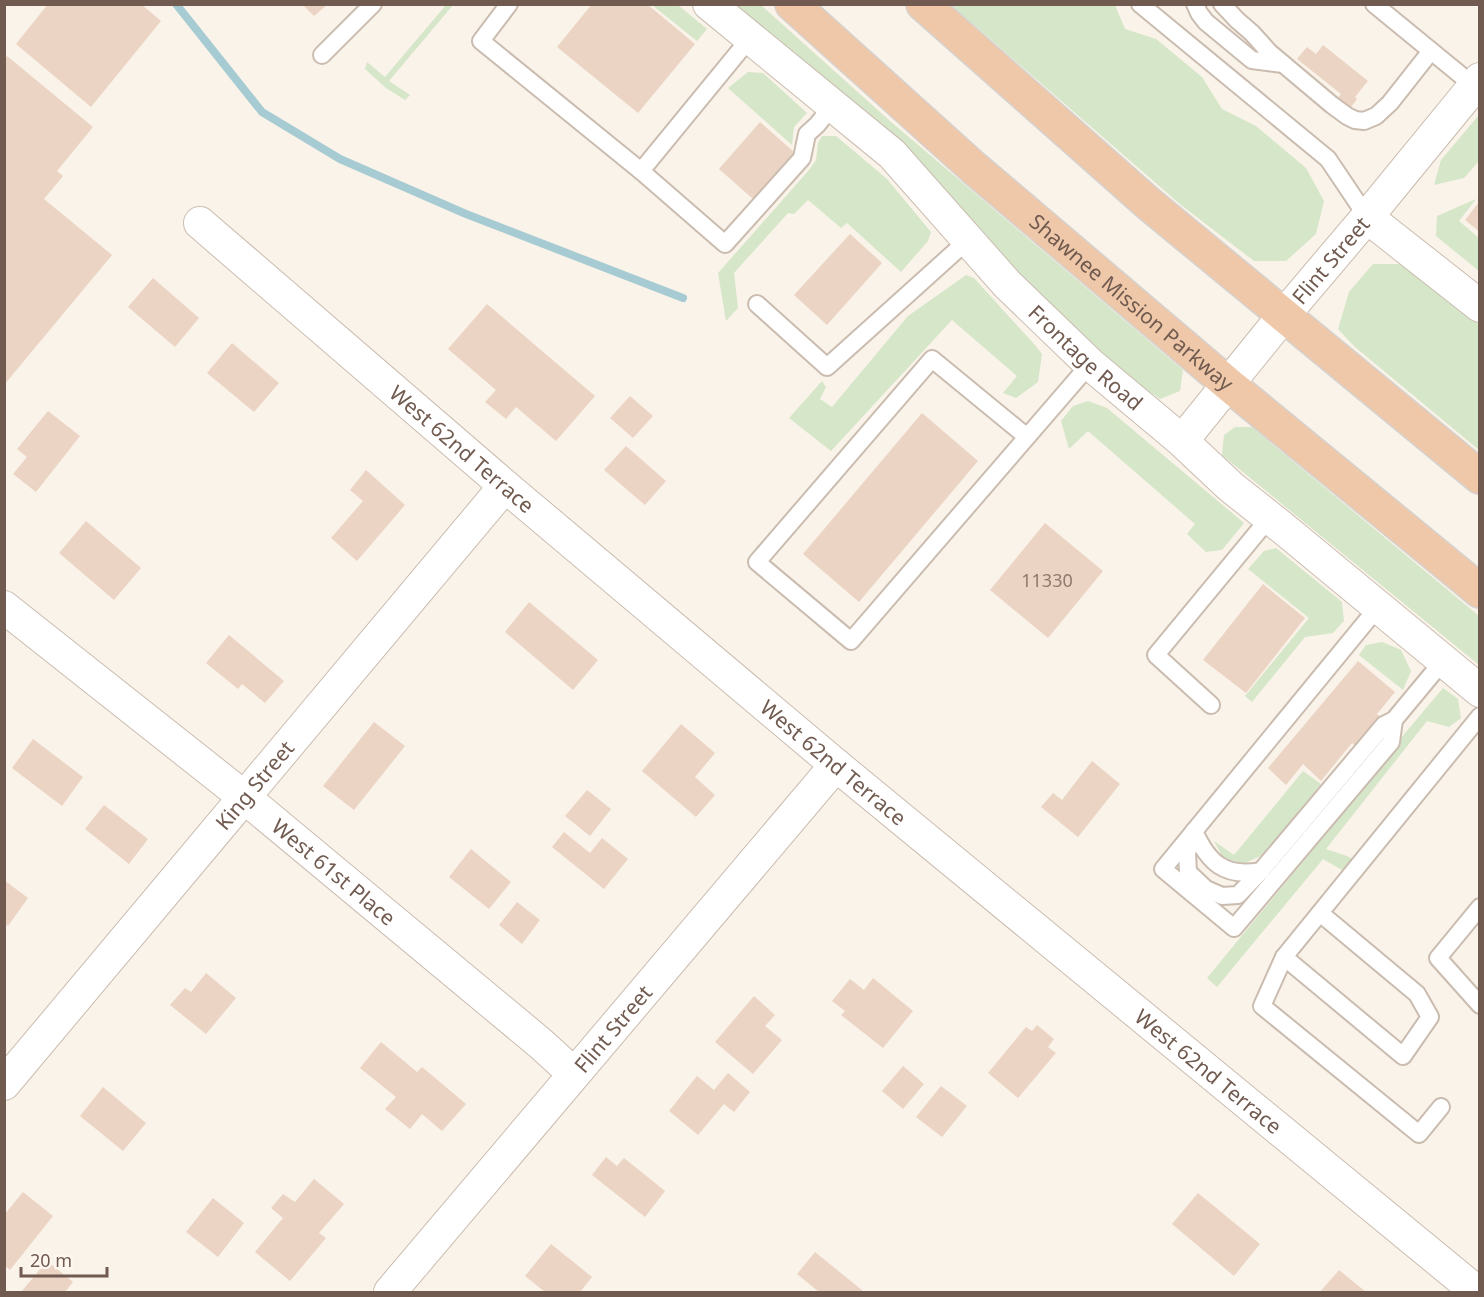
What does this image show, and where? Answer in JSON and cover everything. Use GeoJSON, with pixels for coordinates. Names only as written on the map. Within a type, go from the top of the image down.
{"type":"FeatureCollection","features":[{"type":"Feature","properties":{"kind":"highway","name":"Shawnee Mission Parkway"},"geometry":{"type":"LineString","coordinates":[[792,4],[974,168],[1228,384],[1479,591]]}},
{"type":"Feature","properties":{"kind":"highway"},"geometry":{"type":"LineString","coordinates":[[923,4],[1149,204],[1479,477]]}},
{"type":"Feature","properties":{"kind":"street","name":"Frontage Road"},"geometry":{"type":"LineString","coordinates":[[709,4],[892,154],[1007,284],[1090,364],[1182,441],[1231,487],[1479,691]]}},
{"type":"Feature","properties":{"kind":"street","name":"Flint Street"},"geometry":{"type":"LineString","coordinates":[[1182,441],[1477,82]]}},
{"type":"Feature","properties":{"kind":"street"},"geometry":{"type":"LineString","coordinates":[[1367,218],[1479,306]]}},
{"type":"Feature","properties":{"kind":"street","name":"West 62nd Terrace"},"geometry":{"type":"LineString","coordinates":[[200,222],[505,486],[1465,1289]]}},
{"type":"Feature","properties":{"kind":"street","name":"King Street"},"geometry":{"type":"LineString","coordinates":[[4,1084],[505,486]]}},
{"type":"Feature","properties":{"kind":"street","name":"West 61st Place"},"geometry":{"type":"LineString","coordinates":[[4,607],[244,797],[540,1043],[574,1074]]}},
{"type":"Feature","properties":{"kind":"street","name":"Flint Street"},"geometry":{"type":"LineString","coordinates":[[390,1293],[836,765]]}},
{"type":"Feature","properties":{"kind":"lane"},"geometry":{"type":"LineString","coordinates":[[322,55],[374,4]]}},
{"type":"Feature","properties":{"kind":"lane"},"geometry":{"type":"LineString","coordinates":[[510,4],[481,41],[641,171],[725,244],[802,158],[807,134],[832,106]]}},
{"type":"Feature","properties":{"kind":"lane"},"geometry":{"type":"LineString","coordinates":[[1140,4],[1328,159],[1367,218]]}},
{"type":"Feature","properties":{"kind":"lane"},"geometry":{"type":"LineString","coordinates":[[1195,4],[1206,22],[1252,60],[1283,64]]}},
{"type":"Feature","properties":{"kind":"lane"},"geometry":{"type":"LineString","coordinates":[[1222,4],[1269,52],[1347,116],[1355,120],[1376,116],[1390,103],[1431,51]]}},
{"type":"Feature","properties":{"kind":"lane"},"geometry":{"type":"LineString","coordinates":[[1374,4],[1431,51],[1477,82]]}},
{"type":"Feature","properties":{"kind":"lane"},"geometry":{"type":"LineString","coordinates":[[641,171],[750,38]]}},
{"type":"Feature","properties":{"kind":"lane"},"geometry":{"type":"LineString","coordinates":[[757,304],[828,367],[968,240]]}},
{"type":"Feature","properties":{"kind":"lane"},"geometry":{"type":"LineString","coordinates":[[1027,436],[932,359],[757,562],[851,641],[1090,364]]}},
{"type":"Feature","properties":{"kind":"lane"},"geometry":{"type":"LineString","coordinates":[[1211,705],[1156,655],[1270,518]]}},
{"type":"Feature","properties":{"kind":"lane"},"geometry":{"type":"LineString","coordinates":[[1378,607],[1163,869],[1234,928],[1391,742],[1394,720]]}},
{"type":"Feature","properties":{"kind":"lane"},"geometry":{"type":"LineString","coordinates":[[1194,831],[1187,853],[1188,872],[1206,889],[1222,896],[1238,895],[1384,725],[1394,720],[1443,661]]}},
{"type":"Feature","properties":{"kind":"lane"},"geometry":{"type":"LineString","coordinates":[[1441,1107],[1419,1134],[1262,1006],[1284,957],[1479,717]]}},
{"type":"Feature","properties":{"kind":"lane"},"geometry":{"type":"LineString","coordinates":[[1194,831],[1202,848],[1214,862],[1231,871],[1250,873],[1260,871]]}},
{"type":"Feature","properties":{"kind":"lane"},"geometry":{"type":"LineString","coordinates":[[1479,907],[1438,958],[1479,1005]]}},
{"type":"Feature","properties":{"kind":"lane"},"geometry":{"type":"LineString","coordinates":[[1284,957],[1403,1056],[1430,1017],[1417,994],[1320,913]]}},
{"type":"Feature","properties":{"kind":"green space"},"geometry":{"type":"Polygon","coordinates":[[[446,5],[453,5],[389,81],[410,95],[405,100],[386,88],[365,69],[367,62],[385,77],[446,5]]]}},
{"type":"Feature","properties":{"kind":"green space"},"geometry":{"type":"Polygon","coordinates":[[[652,5],[678,5],[707,29],[697,41],[652,5]]]}},
{"type":"Feature","properties":{"kind":"green space"},"geometry":{"type":"Polygon","coordinates":[[[734,5],[761,5],[890,121],[1183,370],[1180,391],[1160,399],[1127,376],[1043,301],[734,5]]]}},
{"type":"Feature","properties":{"kind":"green space"},"geometry":{"type":"Polygon","coordinates":[[[951,5],[1115,5],[1125,29],[1156,39],[1202,77],[1222,109],[1256,126],[1306,168],[1324,201],[1316,234],[1286,261],[1254,261],[1181,205],[951,5]]]}},
{"type":"Feature","properties":{"kind":"green space"},"geometry":{"type":"Polygon","coordinates":[[[748,72],[763,73],[807,113],[794,127],[792,145],[728,88],[748,72]]]}},
{"type":"Feature","properties":{"kind":"green space"},"geometry":{"type":"Polygon","coordinates":[[[1479,115],[1479,161],[1464,178],[1434,185],[1441,160],[1479,115]]]}},
{"type":"Feature","properties":{"kind":"green space"},"geometry":{"type":"Polygon","coordinates":[[[822,136],[836,136],[887,179],[931,232],[928,241],[901,272],[847,223],[841,228],[808,200],[794,214],[788,213],[734,273],[738,308],[726,321],[718,273],[809,170],[816,160],[818,143],[822,136]]]}},
{"type":"Feature","properties":{"kind":"green space"},"geometry":{"type":"Polygon","coordinates":[[[1476,199],[1459,221],[1479,238],[1479,271],[1436,236],[1437,216],[1476,199]]]}},
{"type":"Feature","properties":{"kind":"green space"},"geometry":{"type":"Polygon","coordinates":[[[1373,264],[1408,264],[1479,323],[1479,450],[1355,347],[1338,329],[1349,292],[1373,264]]]}},
{"type":"Feature","properties":{"kind":"green space"},"geometry":{"type":"Polygon","coordinates":[[[966,275],[974,278],[1042,354],[1038,382],[1016,398],[1003,393],[1017,376],[952,320],[831,451],[789,418],[822,381],[826,387],[820,399],[832,407],[908,316],[966,275]]]}},
{"type":"Feature","properties":{"kind":"green space"},"geometry":{"type":"Polygon","coordinates":[[[1088,401],[1107,408],[1244,523],[1222,550],[1206,552],[1187,534],[1195,524],[1088,431],[1069,449],[1061,421],[1073,406],[1088,401]]]}},
{"type":"Feature","properties":{"kind":"green space"},"geometry":{"type":"Polygon","coordinates":[[[1235,427],[1252,427],[1479,616],[1479,665],[1222,455],[1224,435],[1235,427]]]}},
{"type":"Feature","properties":{"kind":"green space"},"geometry":{"type":"Polygon","coordinates":[[[1276,548],[1342,602],[1344,621],[1333,633],[1305,637],[1252,702],[1245,696],[1309,618],[1248,569],[1264,551],[1276,548]]]}},
{"type":"Feature","properties":{"kind":"green space"},"geometry":{"type":"Polygon","coordinates":[[[1382,642],[1401,650],[1411,671],[1403,690],[1359,655],[1366,645],[1382,642]]]}},
{"type":"Feature","properties":{"kind":"green space"},"geometry":{"type":"Polygon","coordinates":[[[1443,688],[1458,699],[1461,718],[1449,727],[1427,721],[1326,849],[1355,860],[1347,873],[1323,859],[1217,987],[1207,978],[1443,688]]]}},
{"type":"Feature","properties":{"kind":"green space"},"geometry":{"type":"Polygon","coordinates":[[[1303,771],[1321,784],[1261,856],[1242,864],[1223,858],[1214,841],[1234,855],[1303,771]]]}},
{"type":"Feature","properties":{"kind":"building"},"geometry":{"type":"Polygon","coordinates":[[[48,4],[141,4],[161,21],[91,107],[16,44],[48,4]]]}},
{"type":"Feature","properties":{"kind":"building"},"geometry":{"type":"Polygon","coordinates":[[[592,4],[647,4],[695,44],[638,113],[557,47],[592,4]]]}},
{"type":"Feature","properties":{"kind":"building"},"geometry":{"type":"Polygon","coordinates":[[[303,5],[327,5],[314,16],[303,5]]]}},
{"type":"Feature","properties":{"kind":"building"},"geometry":{"type":"Polygon","coordinates":[[[1323,45],[1368,81],[1355,97],[1357,99],[1349,110],[1336,100],[1341,94],[1297,59],[1307,47],[1316,54],[1323,45]]]}},
{"type":"Feature","properties":{"kind":"building"},"geometry":{"type":"Polygon","coordinates":[[[7,56],[93,127],[57,171],[63,176],[44,199],[112,255],[4,385],[4,59],[7,56]]]}},
{"type":"Feature","properties":{"kind":"building"},"geometry":{"type":"Polygon","coordinates":[[[760,122],[794,152],[753,199],[719,169],[760,122]]]}},
{"type":"Feature","properties":{"kind":"building"},"geometry":{"type":"Polygon","coordinates":[[[1480,201],[1480,232],[1465,220],[1480,201]]]}},
{"type":"Feature","properties":{"kind":"building"},"geometry":{"type":"Polygon","coordinates":[[[850,234],[882,263],[827,325],[794,295],[850,234]]]}},
{"type":"Feature","properties":{"kind":"building"},"geometry":{"type":"Polygon","coordinates":[[[153,278],[199,318],[175,347],[128,307],[153,278]]]}},
{"type":"Feature","properties":{"kind":"building"},"geometry":{"type":"Polygon","coordinates":[[[487,304],[595,396],[556,441],[516,407],[506,419],[485,402],[496,390],[448,349],[487,304]]]}},
{"type":"Feature","properties":{"kind":"building"},"geometry":{"type":"Polygon","coordinates":[[[232,343],[279,383],[254,412],[207,373],[232,343]]]}},
{"type":"Feature","properties":{"kind":"building"},"geometry":{"type":"Polygon","coordinates":[[[630,396],[653,416],[633,438],[610,418],[630,396]]]}},
{"type":"Feature","properties":{"kind":"building"},"geometry":{"type":"Polygon","coordinates":[[[48,411],[80,436],[36,492],[13,474],[27,457],[17,449],[48,411]]]}},
{"type":"Feature","properties":{"kind":"building"},"geometry":{"type":"Polygon","coordinates":[[[922,413],[978,461],[859,602],[803,554],[922,413]]]}},
{"type":"Feature","properties":{"kind":"building"},"geometry":{"type":"Polygon","coordinates":[[[626,446],[666,481],[645,505],[604,470],[626,446]]]}},
{"type":"Feature","properties":{"kind":"building"},"geometry":{"type":"Polygon","coordinates":[[[366,470],[405,505],[357,561],[331,538],[363,501],[350,490],[366,470]]]}},
{"type":"Feature","properties":{"kind":"building"},"geometry":{"type":"Polygon","coordinates":[[[86,521],[141,568],[114,600],[59,553],[86,521]]]}},
{"type":"Feature","properties":{"kind":"building"},"geometry":{"type":"Polygon","coordinates":[[[1045,523],[1103,571],[1048,638],[990,590],[1045,523]]]}},
{"type":"Feature","properties":{"kind":"building"},"geometry":{"type":"Polygon","coordinates":[[[1263,584],[1305,618],[1246,693],[1203,660],[1263,584]]]}},
{"type":"Feature","properties":{"kind":"building"},"geometry":{"type":"Polygon","coordinates":[[[529,602],[598,660],[573,690],[505,632],[529,602]]]}},
{"type":"Feature","properties":{"kind":"building"},"geometry":{"type":"Polygon","coordinates":[[[229,635],[284,681],[265,703],[242,684],[238,689],[206,663],[229,635]]]}},
{"type":"Feature","properties":{"kind":"building"},"geometry":{"type":"Polygon","coordinates":[[[1358,661],[1395,692],[1377,714],[1382,718],[1355,746],[1352,743],[1321,781],[1303,764],[1286,785],[1268,768],[1358,661]]]}},
{"type":"Feature","properties":{"kind":"building"},"geometry":{"type":"Polygon","coordinates":[[[374,722],[405,746],[354,810],[323,786],[374,722]]]}},
{"type":"Feature","properties":{"kind":"building"},"geometry":{"type":"Polygon","coordinates":[[[681,724],[715,753],[695,777],[715,795],[696,817],[642,771],[681,724]]]}},
{"type":"Feature","properties":{"kind":"building"},"geometry":{"type":"Polygon","coordinates":[[[33,739],[83,777],[62,806],[12,768],[33,739]]]}},
{"type":"Feature","properties":{"kind":"building"},"geometry":{"type":"Polygon","coordinates":[[[1092,761],[1120,784],[1078,837],[1041,807],[1053,793],[1062,800],[1092,761]]]}},
{"type":"Feature","properties":{"kind":"building"},"geometry":{"type":"Polygon","coordinates":[[[587,790],[611,809],[590,836],[565,816],[587,790]]]}},
{"type":"Feature","properties":{"kind":"building"},"geometry":{"type":"Polygon","coordinates":[[[104,805],[148,839],[129,864],[85,829],[104,805]]]}},
{"type":"Feature","properties":{"kind":"building"},"geometry":{"type":"Polygon","coordinates":[[[564,832],[590,853],[602,838],[628,859],[604,889],[552,847],[564,832]]]}},
{"type":"Feature","properties":{"kind":"building"},"geometry":{"type":"Polygon","coordinates":[[[471,849],[511,882],[489,909],[449,877],[471,849]]]}},
{"type":"Feature","properties":{"kind":"building"},"geometry":{"type":"Polygon","coordinates":[[[4,880],[28,898],[8,926],[4,923],[4,880]]]}},
{"type":"Feature","properties":{"kind":"building"},"geometry":{"type":"Polygon","coordinates":[[[517,902],[540,920],[522,944],[499,925],[517,902]]]}},
{"type":"Feature","properties":{"kind":"building"},"geometry":{"type":"Polygon","coordinates":[[[206,973],[236,998],[206,1034],[170,1005],[185,988],[191,992],[206,973]]]}},
{"type":"Feature","properties":{"kind":"building"},"geometry":{"type":"Polygon","coordinates":[[[873,978],[913,1011],[883,1048],[841,1015],[845,1011],[832,1001],[850,979],[864,990],[873,978]]]}},
{"type":"Feature","properties":{"kind":"building"},"geometry":{"type":"Polygon","coordinates":[[[754,996],[775,1015],[765,1026],[782,1040],[753,1074],[715,1042],[754,996]]]}},
{"type":"Feature","properties":{"kind":"building"},"geometry":{"type":"Polygon","coordinates":[[[1037,1025],[1054,1039],[1048,1047],[1056,1053],[1018,1098],[988,1073],[1026,1027],[1032,1031],[1037,1025]]]}},
{"type":"Feature","properties":{"kind":"building"},"geometry":{"type":"Polygon","coordinates":[[[381,1042],[417,1072],[422,1067],[466,1104],[442,1131],[422,1114],[410,1129],[385,1109],[396,1097],[360,1068],[381,1042]]]}},
{"type":"Feature","properties":{"kind":"building"},"geometry":{"type":"Polygon","coordinates":[[[903,1066],[924,1084],[903,1109],[882,1091],[903,1066]]]}},
{"type":"Feature","properties":{"kind":"building"},"geometry":{"type":"Polygon","coordinates":[[[728,1073],[750,1092],[734,1112],[724,1104],[698,1135],[669,1111],[697,1076],[714,1090],[728,1073]]]}},
{"type":"Feature","properties":{"kind":"building"},"geometry":{"type":"Polygon","coordinates":[[[941,1086],[967,1106],[942,1137],[916,1117],[941,1086]]]}},
{"type":"Feature","properties":{"kind":"building"},"geometry":{"type":"Polygon","coordinates":[[[103,1087],[146,1123],[123,1151],[80,1116],[103,1087]]]}},
{"type":"Feature","properties":{"kind":"building"},"geometry":{"type":"Polygon","coordinates":[[[606,1157],[617,1166],[624,1158],[665,1191],[645,1217],[592,1175],[606,1157]]]}},
{"type":"Feature","properties":{"kind":"building"},"geometry":{"type":"Polygon","coordinates":[[[314,1179],[344,1204],[319,1233],[326,1238],[290,1281],[255,1252],[283,1218],[271,1208],[283,1194],[295,1202],[314,1179]]]}},
{"type":"Feature","properties":{"kind":"building"},"geometry":{"type":"Polygon","coordinates":[[[23,1192],[53,1216],[10,1270],[4,1265],[4,1215],[23,1192]]]}},
{"type":"Feature","properties":{"kind":"building"},"geometry":{"type":"Polygon","coordinates":[[[1198,1193],[1260,1244],[1234,1276],[1172,1224],[1198,1193]]]}},
{"type":"Feature","properties":{"kind":"building"},"geometry":{"type":"Polygon","coordinates":[[[213,1198],[244,1223],[218,1257],[186,1232],[213,1198]]]}},
{"type":"Feature","properties":{"kind":"building"},"geometry":{"type":"Polygon","coordinates":[[[551,1244],[592,1277],[580,1292],[545,1292],[525,1276],[551,1244]]]}},
{"type":"Feature","properties":{"kind":"building"},"geometry":{"type":"Polygon","coordinates":[[[815,1252],[863,1291],[819,1292],[797,1274],[815,1252]]]}},
{"type":"Feature","properties":{"kind":"building"},"geometry":{"type":"Polygon","coordinates":[[[47,1261],[73,1282],[65,1292],[21,1292],[47,1261]]]}},
{"type":"Feature","properties":{"kind":"building"},"geometry":{"type":"Polygon","coordinates":[[[1339,1270],[1366,1292],[1320,1292],[1339,1270]]]}},
{"type":"Feature","properties":{"kind":"waterway"},"geometry":{"type":"LineString","coordinates":[[176,4],[262,112],[340,159],[466,214],[683,298]]}}]}
